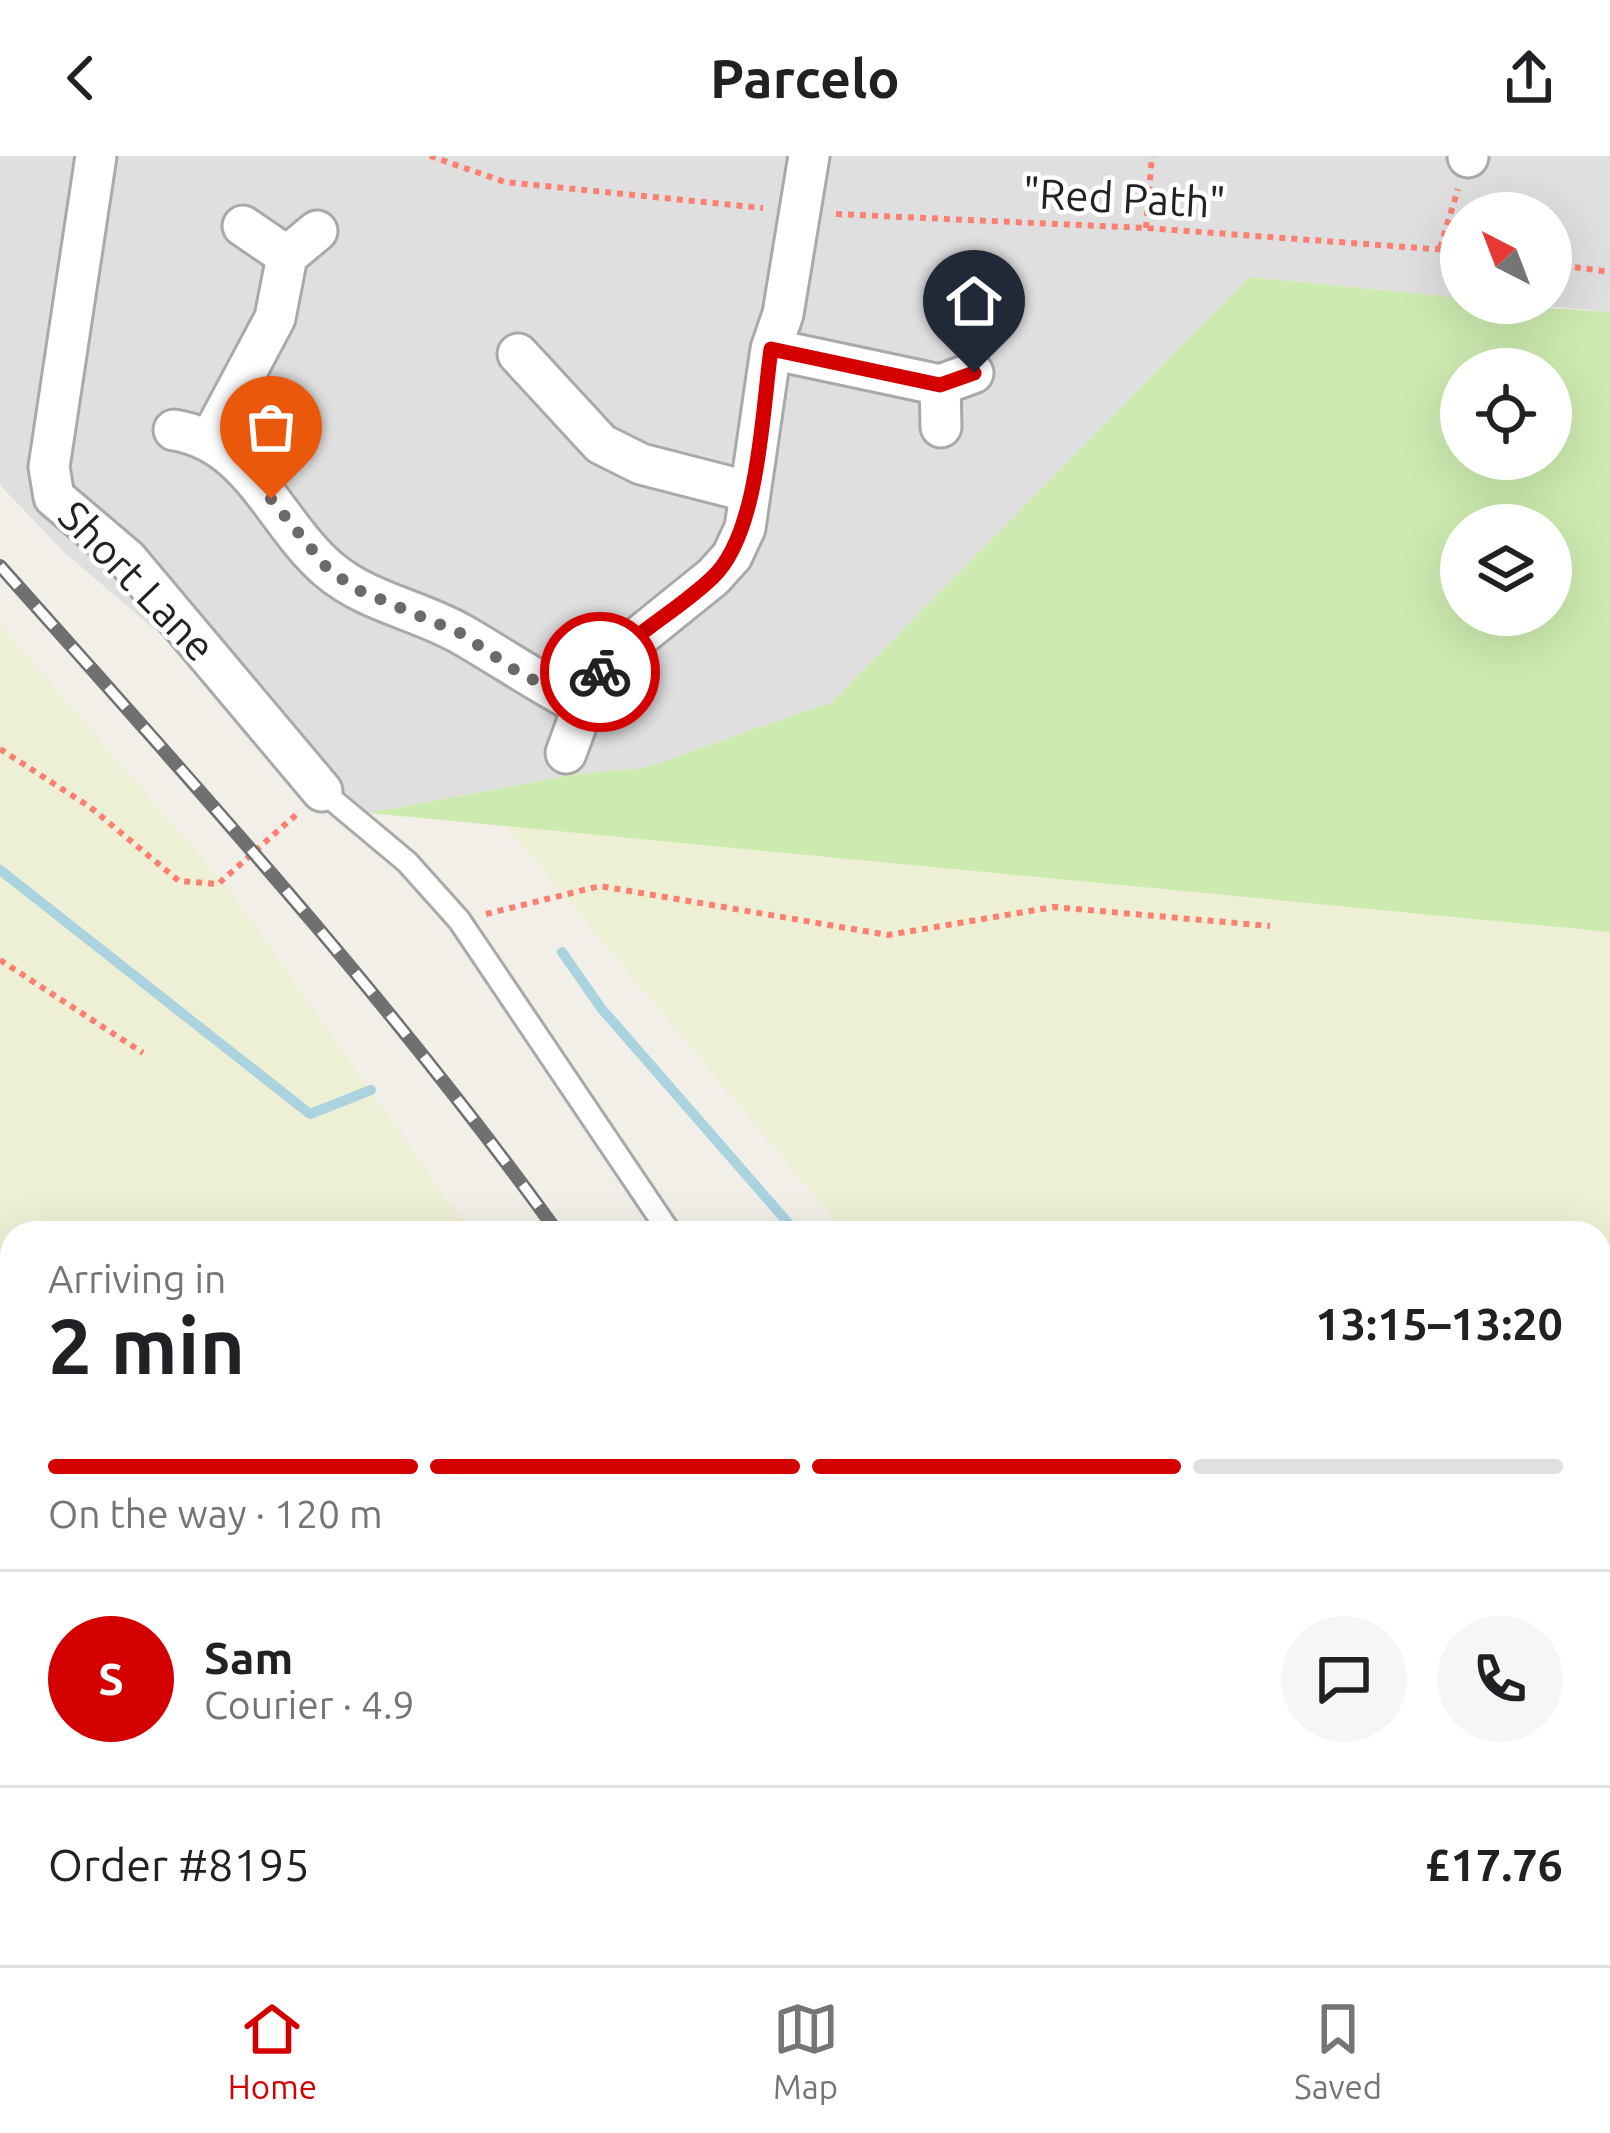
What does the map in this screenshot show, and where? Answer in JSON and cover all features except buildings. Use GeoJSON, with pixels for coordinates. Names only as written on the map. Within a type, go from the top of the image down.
{"type":"FeatureCollection","features":[{"type":"Feature","properties":{"kind":"street","name":"Short Lane"},"geometry":{"type":"LineString","coordinates":[[96,156],[49,466],[54,497],[127,559],[322,791]]}},
{"type":"Feature","properties":{"kind":"street"},"geometry":{"type":"LineString","coordinates":[[566,753],[580,705],[609,661],[713,577],[732,556],[746,528],[771,349],[802,212],[809,156]]}},
{"type":"Feature","properties":{"kind":"street"},"geometry":{"type":"LineString","coordinates":[[243,226],[302,243],[275,318],[192,435],[240,463],[327,568],[356,589],[460,633],[580,705]]}},
{"type":"Feature","properties":{"kind":"street"},"geometry":{"type":"LineString","coordinates":[[771,349],[957,379],[941,427]]}},
{"type":"Feature","properties":{"kind":"street"},"geometry":{"type":"LineString","coordinates":[[518,354],[601,443],[641,464],[750,492]]}},
{"type":"Feature","properties":{"kind":"lane"},"geometry":{"type":"LineString","coordinates":[[322,791],[407,862],[459,920],[662,1221]]}},
{"type":"Feature","properties":{"kind":"path","name":"\"Red Path\""},"geometry":{"type":"LineString","coordinates":[[430,156],[505,182],[802,212],[1440,248]]}},
{"type":"Feature","properties":{"kind":"path"},"geometry":{"type":"LineString","coordinates":[[1147,229],[1152,156]]}},
{"type":"Feature","properties":{"kind":"path"},"geometry":{"type":"LineString","coordinates":[[1457,192],[1468,156]]}},
{"type":"Feature","properties":{"kind":"path"},"geometry":{"type":"LineString","coordinates":[[1572,266],[1610,272]]}},
{"type":"Feature","properties":{"kind":"path"},"geometry":{"type":"LineString","coordinates":[[0,749],[90,807],[179,881],[218,884],[322,791]]}},
{"type":"Feature","properties":{"kind":"path"},"geometry":{"type":"LineString","coordinates":[[459,920],[600,886],[888,935],[1054,907],[1270,926]]}},
{"type":"Feature","properties":{"kind":"path"},"geometry":{"type":"LineString","coordinates":[[0,959],[143,1053]]}},
{"type":"Feature","properties":{"kind":"shaded area"},"geometry":{"type":"Polygon","coordinates":[[[0,156],[1610,156],[1610,312],[1572,308],[1572,192],[1440,192],[1440,296],[1249,277],[832,702],[644,768],[577,774],[369,813],[64,552],[0,485],[0,156]]]}},
{"type":"Feature","properties":{"kind":"green space"},"geometry":{"type":"Polygon","coordinates":[[[1249,277],[1440,296],[1440,324],[1572,324],[1572,310],[1610,312],[1610,932],[369,813],[577,774],[644,768],[832,702],[1249,277]]]}},
{"type":"Feature","properties":{"kind":"green space"},"geometry":{"type":"Polygon","coordinates":[[[0,624],[232,893],[463,1221],[0,1221],[0,624]]]}},
{"type":"Feature","properties":{"kind":"green space"},"geometry":{"type":"Polygon","coordinates":[[[506,826],[1610,932],[1610,1221],[836,1221],[506,826]]]}},
{"type":"Feature","properties":{"kind":"waterway"},"geometry":{"type":"LineString","coordinates":[[0,870],[310,1114],[371,1090]]}},
{"type":"Feature","properties":{"kind":"waterway"},"geometry":{"type":"LineString","coordinates":[[562,952],[601,1008],[787,1221]]}},
{"type":"Feature","properties":{"kind":"railway"},"geometry":{"type":"LineString","coordinates":[[0,566],[358,975],[549,1221]]}},
{"type":"Feature","properties":{"kind":"way so far"},"geometry":{"type":"LineString","coordinates":[[271,499],[327,568],[377,602],[460,633],[580,705],[600,672]]}},
{"type":"Feature","properties":{"kind":"route"},"geometry":{"type":"LineString","coordinates":[[600,672],[732,556],[746,528],[771,349],[940,385],[974,373]]}}]}
